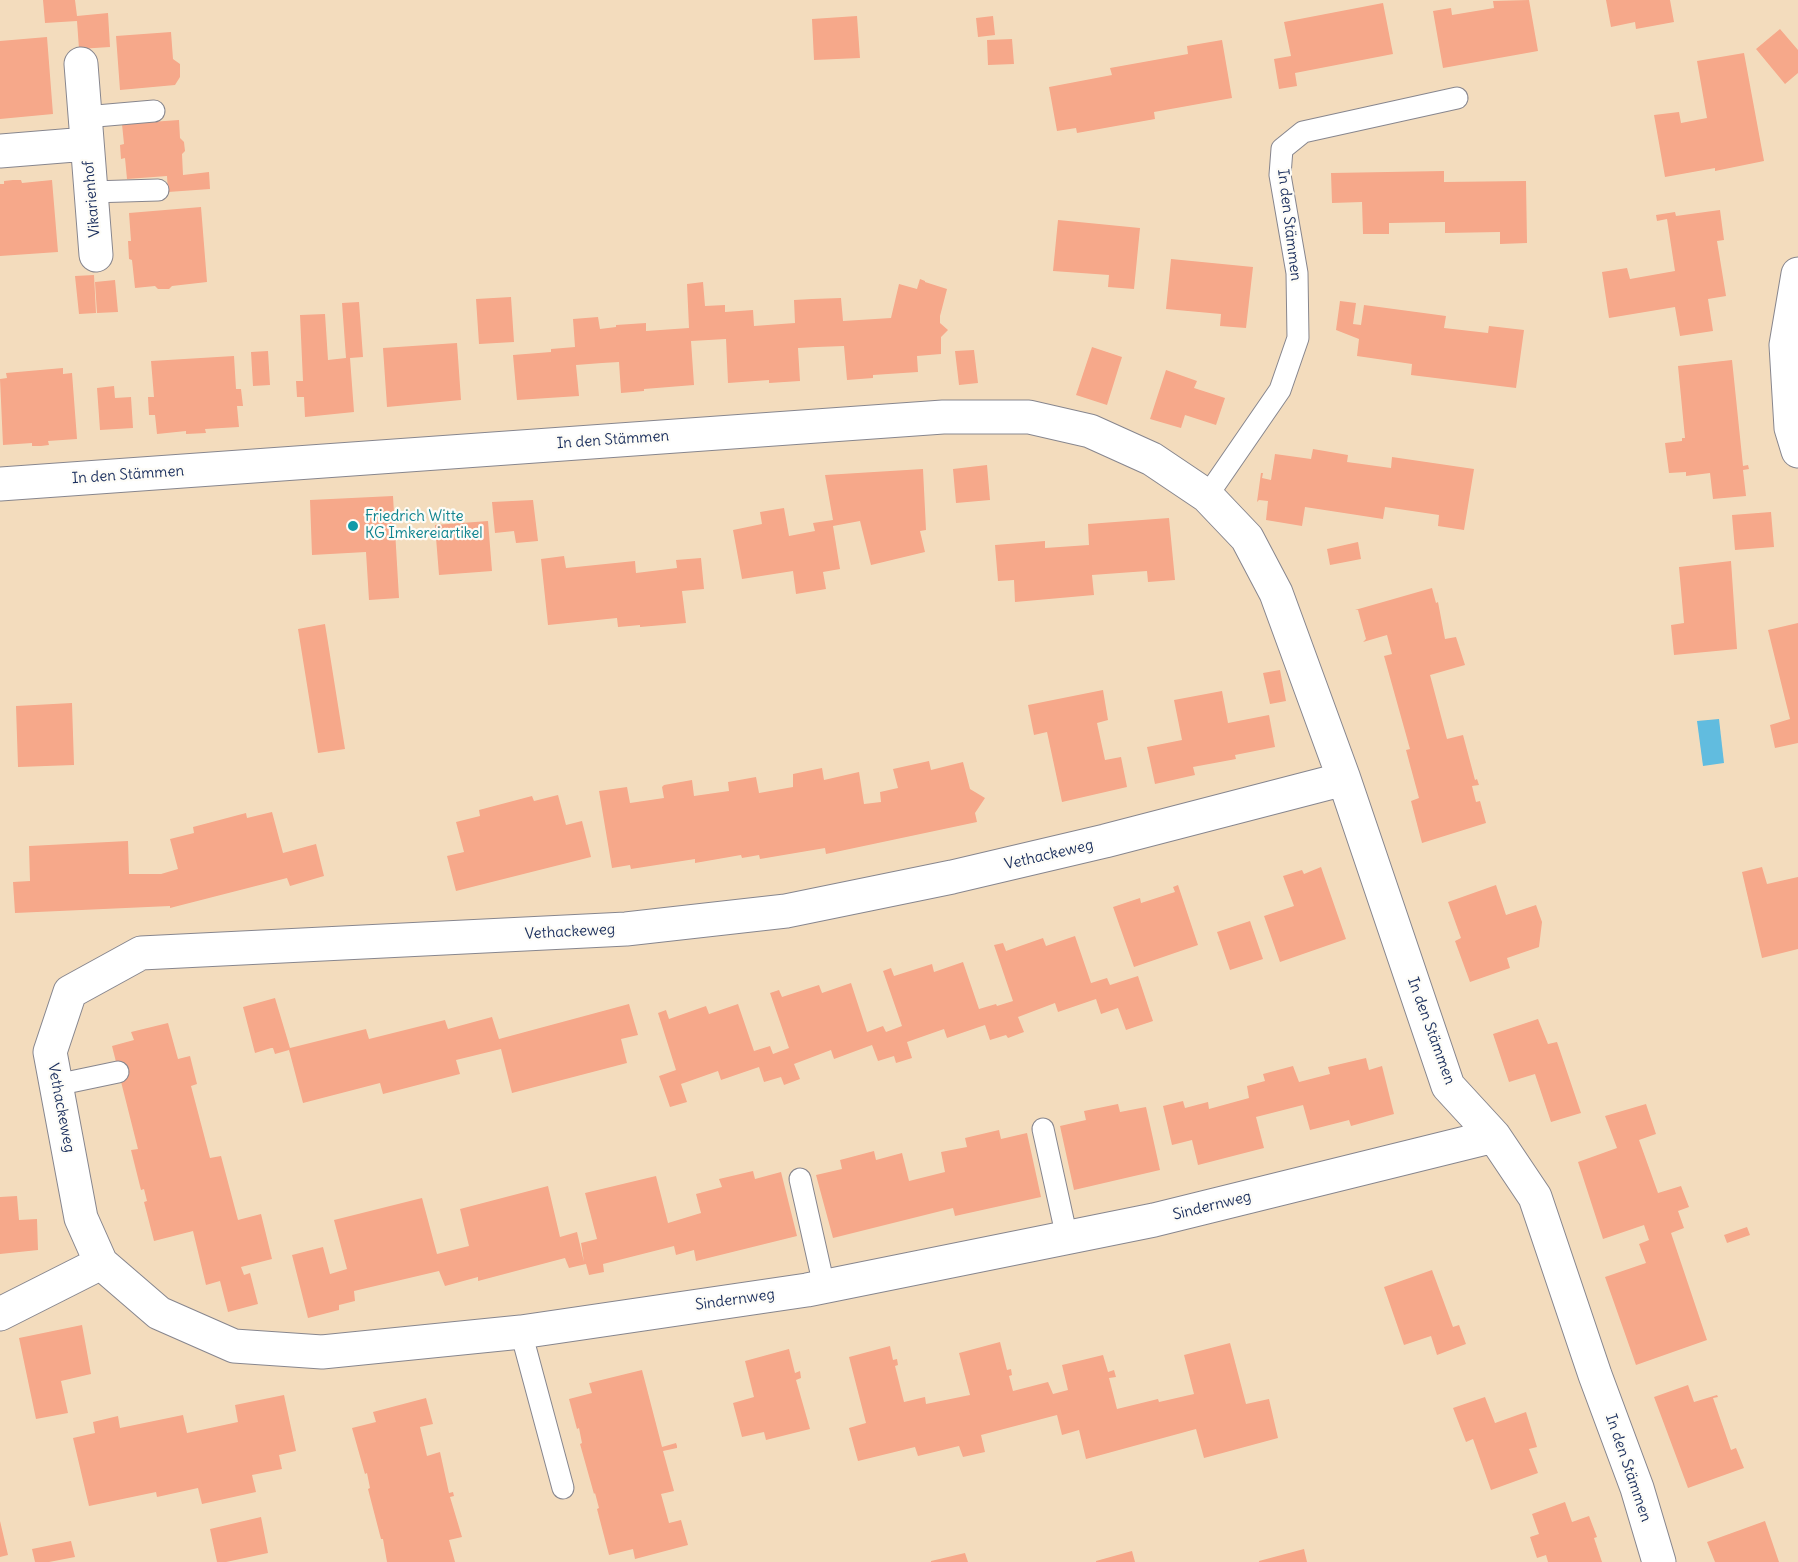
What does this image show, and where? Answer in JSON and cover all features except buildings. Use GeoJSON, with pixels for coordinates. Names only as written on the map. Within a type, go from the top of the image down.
{"type":"FeatureCollection","features":[{"type":"Feature","properties":{"kind":"street","name":"Vikarienhof"},"geometry":{"type":"LineString","coordinates":[[81,64],[96,255]]}},
{"type":"Feature","properties":{"kind":"street","name":"Vikarienhof"},"geometry":{"type":"LineString","coordinates":[[0,151],[86,130]]}},
{"type":"Feature","properties":{"kind":"street"},"geometry":{"type":"LineString","coordinates":[[1798,274],[1786,345],[1791,428],[1798,451]]}},
{"type":"Feature","properties":{"kind":"street","name":"In den Stämmen"},"geometry":{"type":"LineString","coordinates":[[0,484],[943,417],[1029,417],[1090,431],[1152,459],[1207,496],[1247,538],[1276,593],[1344,779],[1448,1086],[1494,1136],[1535,1197],[1595,1375],[1637,1488],[1659,1562]]}},
{"type":"Feature","properties":{"kind":"street","name":"Vethackeweg"},"geometry":{"type":"LineString","coordinates":[[101,1263],[81,1218],[50,1052],[70,992],[141,953],[626,929],[786,911],[952,878],[1094,844],[1344,779]]}},
{"type":"Feature","properties":{"kind":"street","name":"Sindernweg"},"geometry":{"type":"LineString","coordinates":[[101,1263],[159,1314],[234,1346],[322,1352],[521,1332],[824,1286],[1154,1220],[1494,1136]]}},
{"type":"Feature","properties":{"kind":"street"},"geometry":{"type":"LineString","coordinates":[[0,1314],[101,1263]]}},
{"type":"Feature","properties":{"kind":"lane","name":"In den Stämmen"},"geometry":{"type":"LineString","coordinates":[[1207,496],[1280,390],[1298,338],[1297,273],[1280,175],[1282,149],[1303,132],[1457,98]]}},
{"type":"Feature","properties":{"kind":"lane"},"geometry":{"type":"LineString","coordinates":[[86,130],[154,111]]}},
{"type":"Feature","properties":{"kind":"lane"},"geometry":{"type":"LineString","coordinates":[[91,192],[158,189]]}},
{"type":"Feature","properties":{"kind":"lane"},"geometry":{"type":"LineString","coordinates":[[56,1085],[118,1072]]}},
{"type":"Feature","properties":{"kind":"lane"},"geometry":{"type":"LineString","coordinates":[[1043,1129],[1067,1238]]}},
{"type":"Feature","properties":{"kind":"lane"},"geometry":{"type":"LineString","coordinates":[[800,1179],[824,1286]]}},
{"type":"Feature","properties":{"kind":"lane"},"geometry":{"type":"LineString","coordinates":[[521,1332],[562,1488]]}},
{"type":"Feature","properties":{"kind":"water"},"geometry":{"type":"Polygon","coordinates":[[[1719,719],[1724,763],[1703,766],[1697,721],[1719,719]]]}},
{"type":"Feature","properties":{"kind":"place","name":"Friedrich Witte KG Imkereiartikel"},"geometry":{"type":"Point","coordinates":[353,526]}}]}
